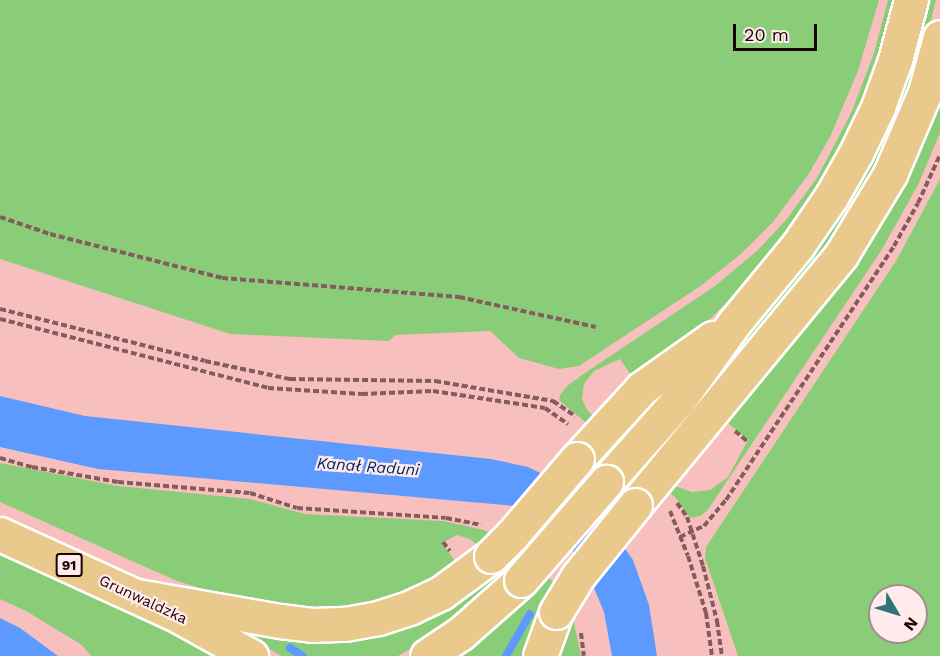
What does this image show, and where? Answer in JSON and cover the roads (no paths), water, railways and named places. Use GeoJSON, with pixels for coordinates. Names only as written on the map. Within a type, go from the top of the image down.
{"type":"FeatureCollection","features":[{"type":"Feature","properties":{"kind":"main road"},"geometry":{"type":"LineString","coordinates":[[428,656],[468,628],[521,580],[678,401],[734,323],[798,245],[849,168],[887,84],[911,0]]}},
{"type":"Feature","properties":{"kind":"main road"},"geometry":{"type":"LineString","coordinates":[[540,656],[568,622],[578,576],[649,505],[841,255],[895,165],[925,92],[940,37]]}},
{"type":"Feature","properties":{"kind":"main road"},"geometry":{"type":"LineString","coordinates":[[137,596],[312,625],[345,624],[378,618],[411,608],[441,593],[489,542],[512,535],[577,444],[642,388],[734,323]]}},
{"type":"Feature","properties":{"kind":"main road","name":"Grunwaldzka"},"geometry":{"type":"LineString","coordinates":[[0,534],[137,596],[251,656]]}},
{"type":"Feature","properties":{"kind":"water","name":"Kanał Raduni"},"geometry":{"type":"Polygon","coordinates":[[[0,396],[85,416],[491,459],[528,467],[559,482],[587,504],[611,529],[633,560],[649,605],[657,656],[612,656],[604,612],[589,576],[575,553],[539,520],[515,506],[98,469],[0,447],[0,396]]]}},
{"type":"Feature","properties":{"kind":"water"},"geometry":{"type":"Polygon","coordinates":[[[0,618],[20,628],[58,656],[0,656],[0,618]]]}},
{"type":"Feature","properties":{"kind":"waterway"},"geometry":{"type":"LineString","coordinates":[[506,656],[530,614]]}},
{"type":"Feature","properties":{"kind":"waterway"},"geometry":{"type":"LineString","coordinates":[[290,648],[303,656]]}}]}
